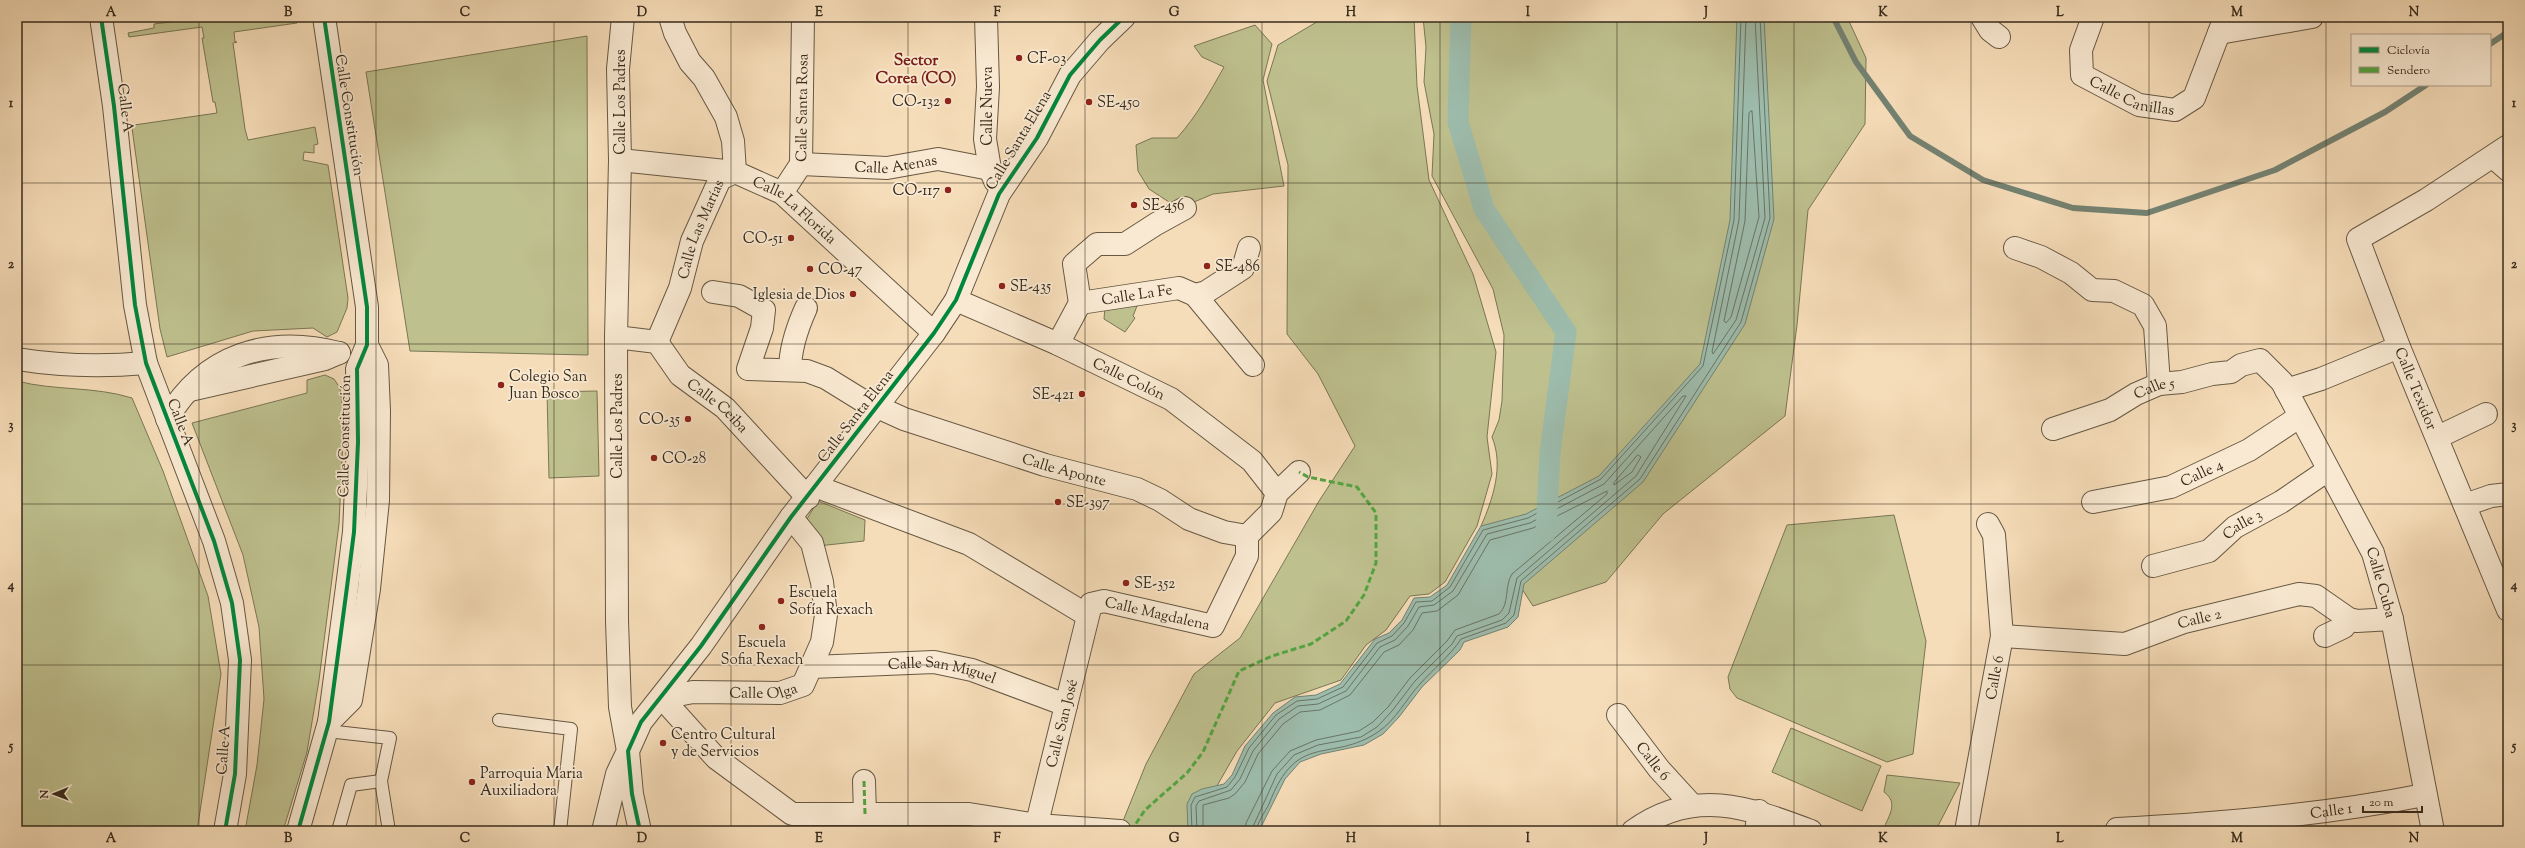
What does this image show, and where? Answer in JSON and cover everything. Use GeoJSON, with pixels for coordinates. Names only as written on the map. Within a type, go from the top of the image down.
{"type":"FeatureCollection","features":[{"type":"Feature","properties":{"kind":"street","name":"Calle A"},"geometry":{"type":"LineString","coordinates":[[101,17],[114,106],[135,305],[146,363],[214,541],[232,603],[240,660],[235,774],[225,831]]}},
{"type":"Feature","properties":{"kind":"street","name":"Calle Constitución"},"geometry":{"type":"LineString","coordinates":[[298,831],[328,727],[351,700],[369,589],[378,500],[379,411],[377,365],[367,345],[367,307],[324,17]]}},
{"type":"Feature","properties":{"kind":"street","name":"Calle Los Padres"},"geometry":{"type":"LineString","coordinates":[[623,17],[618,69],[620,160],[616,337],[618,637],[620,707],[628,751]]}},
{"type":"Feature","properties":{"kind":"street","name":"Calle Las Marías"},"geometry":{"type":"LineString","coordinates":[[657,342],[680,288],[692,241],[720,180],[735,172],[733,141],[726,117],[704,78],[690,62],[675,32],[670,17]]}},
{"type":"Feature","properties":{"kind":"street","name":"Calle Santa Rosa"},"geometry":{"type":"LineString","coordinates":[[782,193],[801,164],[803,17]]}},
{"type":"Feature","properties":{"kind":"street","name":"Calle Nueva"},"geometry":{"type":"LineString","coordinates":[[986,17],[988,87],[985,138],[990,169],[999,194]]}},
{"type":"Feature","properties":{"kind":"street","name":"Calle Santa Elena"},"geometry":{"type":"LineString","coordinates":[[639,826],[632,794],[628,751],[641,722],[662,698],[791,517],[934,333],[956,300],[999,194],[1037,138],[1070,75],[1100,40],[1124,17]]}},
{"type":"Feature","properties":{"kind":"street"},"geometry":{"type":"LineString","coordinates":[[1982,17],[1990,30],[1999,37]]}},
{"type":"Feature","properties":{"kind":"street","name":"Calle Canillas"},"geometry":{"type":"LineString","coordinates":[[2093,17],[2081,50],[2082,75],[2139,105],[2175,110],[2194,98],[2222,25]]}},
{"type":"Feature","properties":{"kind":"street"},"geometry":{"type":"LineString","coordinates":[[2222,25],[2312,17]]}},
{"type":"Feature","properties":{"kind":"street","name":"Calle Texidor"},"geometry":{"type":"LineString","coordinates":[[2503,158],[2358,238],[2399,347],[2438,437],[2508,610]]}},
{"type":"Feature","properties":{"kind":"street","name":"Calle Atenas"},"geometry":{"type":"LineString","coordinates":[[801,164],[887,168],[938,159],[990,169]]}},
{"type":"Feature","properties":{"kind":"street","name":"Calle La Florida"},"geometry":{"type":"LineString","coordinates":[[620,160],[735,172],[782,193],[934,333]]}},
{"type":"Feature","properties":{"kind":"street"},"geometry":{"type":"LineString","coordinates":[[1080,303],[1074,264],[1097,244],[1125,244],[1156,224],[1185,208]]}},
{"type":"Feature","properties":{"kind":"street"},"geometry":{"type":"LineString","coordinates":[[1195,294],[1206,292],[1243,268],[1250,248]]}},
{"type":"Feature","properties":{"kind":"street"},"geometry":{"type":"LineString","coordinates":[[2014,248],[2041,257],[2059,267],[2092,290],[2114,291],[2143,305],[2155,326],[2159,384]]}},
{"type":"Feature","properties":{"kind":"street","name":"Calle La Fe"},"geometry":{"type":"LineString","coordinates":[[1058,344],[1080,303],[1179,288],[1195,294],[1253,365]]}},
{"type":"Feature","properties":{"kind":"street","name":"Calle Aponte"},"geometry":{"type":"LineString","coordinates":[[713,292],[739,296],[764,310],[762,328],[748,369],[807,371],[826,378],[860,399],[938,431],[1045,465],[1137,489],[1160,500],[1189,519],[1224,532],[1247,536]]}},
{"type":"Feature","properties":{"kind":"street","name":"Calle Colón"},"geometry":{"type":"LineString","coordinates":[[956,300],[1058,344],[1171,398],[1252,461],[1277,493]]}},
{"type":"Feature","properties":{"kind":"street"},"geometry":{"type":"LineString","coordinates":[[790,370],[792,351],[799,325],[806,308]]}},
{"type":"Feature","properties":{"kind":"street"},"geometry":{"type":"LineString","coordinates":[[616,337],[657,342]]}},
{"type":"Feature","properties":{"kind":"street","name":"Calle Ceiba"},"geometry":{"type":"LineString","coordinates":[[657,342],[680,374],[725,408],[811,492]]}},
{"type":"Feature","properties":{"kind":"street"},"geometry":{"type":"LineString","coordinates":[[167,419],[188,391],[325,359],[339,353],[367,345]]}},
{"type":"Feature","properties":{"kind":"street"},"geometry":{"type":"LineString","coordinates":[[2286,390],[2321,379],[2399,347]]}},
{"type":"Feature","properties":{"kind":"street"},"geometry":{"type":"LineString","coordinates":[[17,359],[51,364],[86,366],[146,363]]}},
{"type":"Feature","properties":{"kind":"street","name":"Calle 5"},"geometry":{"type":"LineString","coordinates":[[2053,428],[2110,410],[2136,394],[2159,384],[2182,382],[2212,374],[2232,372],[2241,365],[2260,360]]}},
{"type":"Feature","properties":{"kind":"street","name":"Calle Cuba"},"geometry":{"type":"LineString","coordinates":[[2260,360],[2282,382],[2299,417],[2373,553],[2392,619],[2424,794],[2433,831]]}},
{"type":"Feature","properties":{"kind":"street"},"geometry":{"type":"LineString","coordinates":[[2438,437],[2486,414]]}},
{"type":"Feature","properties":{"kind":"street","name":"Calle 4"},"geometry":{"type":"LineString","coordinates":[[2093,502],[2171,488],[2249,450],[2299,417]]}},
{"type":"Feature","properties":{"kind":"street","name":"Calle 3"},"geometry":{"type":"LineString","coordinates":[[2153,566],[2209,551],[2235,527],[2281,502],[2328,470]]}},
{"type":"Feature","properties":{"kind":"street"},"geometry":{"type":"LineString","coordinates":[[1247,536],[1271,512],[1277,493],[1299,472]]}},
{"type":"Feature","properties":{"kind":"street","name":"Calle Magdalena"},"geometry":{"type":"LineString","coordinates":[[811,492],[969,544],[1087,615],[1091,604],[1104,601],[1213,626],[1247,556],[1247,536]]}},
{"type":"Feature","properties":{"kind":"street"},"geometry":{"type":"LineString","coordinates":[[2465,505],[2491,496],[2508,494]]}},
{"type":"Feature","properties":{"kind":"street","name":"Calle Olga"},"geometry":{"type":"LineString","coordinates":[[662,698],[692,692],[780,693],[803,685],[822,642],[826,615],[822,582],[812,543],[791,517]]}},
{"type":"Feature","properties":{"kind":"street","name":"Calle 6"},"geometry":{"type":"LineString","coordinates":[[1966,831],[2002,636],[1994,535],[1988,524]]}},
{"type":"Feature","properties":{"kind":"street","name":"Calle 2"},"geometry":{"type":"LineString","coordinates":[[2002,636],[2125,644],[2184,622],[2299,594],[2316,596],[2349,619]]}},
{"type":"Feature","properties":{"kind":"street","name":"Calle San José"},"geometry":{"type":"LineString","coordinates":[[1036,828],[1087,615]]}},
{"type":"Feature","properties":{"kind":"street"},"geometry":{"type":"LineString","coordinates":[[2325,636],[2344,627],[2349,619],[2358,621],[2392,619]]}},
{"type":"Feature","properties":{"kind":"street","name":"Calle San Miguel"},"geometry":{"type":"LineString","coordinates":[[812,667],[934,662],[972,670],[1066,705]]}},
{"type":"Feature","properties":{"kind":"street"},"geometry":{"type":"LineString","coordinates":[[662,698],[716,758],[792,814],[969,814],[1036,828],[1120,831]]}},
{"type":"Feature","properties":{"kind":"street","name":"Calle 6"},"geometry":{"type":"LineString","coordinates":[[1618,715],[1659,769],[1691,804]]}},
{"type":"Feature","properties":{"kind":"street"},"geometry":{"type":"LineString","coordinates":[[628,751],[617,774],[603,828],[639,826]]}},
{"type":"Feature","properties":{"kind":"street"},"geometry":{"type":"LineString","coordinates":[[864,781],[865,814]]}},
{"type":"Feature","properties":{"kind":"street","name":"Calle 1"},"geometry":{"type":"LineString","coordinates":[[2117,829],[2170,829],[2360,808],[2424,794]]}},
{"type":"Feature","properties":{"kind":"street"},"geometry":{"type":"LineString","coordinates":[[1633,831],[1644,824],[1691,804],[1717,804],[1758,821],[1811,831]]}},
{"type":"Feature","properties":{"kind":"lane"},"geometry":{"type":"LineString","coordinates":[[498,720],[571,729],[560,831]]}},
{"type":"Feature","properties":{"kind":"lane"},"geometry":{"type":"LineString","coordinates":[[328,727],[390,738],[381,781],[389,831]]}},
{"type":"Feature","properties":{"kind":"lane"},"geometry":{"type":"LineString","coordinates":[[338,831],[352,785],[381,781]]}},
{"type":"Feature","properties":{"kind":"green space"},"geometry":{"type":"Polygon","coordinates":[[[211,17],[297,17],[297,23],[234,32],[235,42],[237,42],[233,43],[245,129],[248,140],[315,127],[318,144],[314,145],[314,153],[304,152],[303,160],[328,165],[348,298],[347,308],[337,332],[327,337],[313,328],[253,331],[167,357],[160,329],[132,128],[134,125],[217,113],[215,102],[213,102],[202,38],[204,38],[202,27],[129,37],[128,33],[154,28],[154,24],[211,17]]]}},
{"type":"Feature","properties":{"kind":"green space"},"geometry":{"type":"Polygon","coordinates":[[[1316,17],[1414,17],[1417,86],[1429,180],[1473,274],[1496,352],[1487,437],[1492,474],[1477,526],[1445,582],[1429,594],[1410,596],[1386,630],[1366,645],[1341,680],[1275,703],[1237,751],[1191,831],[1119,831],[1146,764],[1194,674],[1240,638],[1319,501],[1355,446],[1318,374],[1287,334],[1288,165],[1267,81],[1278,45],[1320,20],[1316,17]]]}},
{"type":"Feature","properties":{"kind":"green space"},"geometry":{"type":"Polygon","coordinates":[[[1423,17],[1847,17],[1866,58],[1865,124],[1808,210],[1797,325],[1785,416],[1663,514],[1606,582],[1533,606],[1481,526],[1496,482],[1497,459],[1492,437],[1499,420],[1502,401],[1504,335],[1493,289],[1432,176],[1434,134],[1424,82],[1426,47],[1423,17]]]}},
{"type":"Feature","properties":{"kind":"green space"},"geometry":{"type":"Polygon","coordinates":[[[1255,25],[1272,44],[1263,80],[1284,186],[1213,194],[1194,202],[1169,202],[1149,189],[1138,171],[1136,145],[1152,138],[1177,138],[1197,113],[1213,86],[1224,67],[1202,57],[1194,46],[1255,25]]]}},
{"type":"Feature","properties":{"kind":"green space"},"geometry":{"type":"Polygon","coordinates":[[[587,36],[588,355],[410,351],[366,72],[587,36]]]}},
{"type":"Feature","properties":{"kind":"green space"},"geometry":{"type":"Polygon","coordinates":[[[1146,300],[1137,306],[1133,316],[1135,318],[1125,332],[1104,319],[1105,307],[1146,300]]]}},
{"type":"Feature","properties":{"kind":"green space"},"geometry":{"type":"Polygon","coordinates":[[[325,375],[334,379],[340,388],[344,417],[339,524],[319,680],[307,752],[283,831],[245,831],[257,765],[264,699],[259,627],[243,555],[192,423],[307,393],[307,380],[325,375]]]}},
{"type":"Feature","properties":{"kind":"green space"},"geometry":{"type":"Polygon","coordinates":[[[17,381],[46,386],[118,394],[132,398],[163,471],[208,596],[221,674],[197,831],[17,831],[17,381]]]}},
{"type":"Feature","properties":{"kind":"green space"},"geometry":{"type":"Polygon","coordinates":[[[597,391],[599,476],[549,478],[547,392],[597,391]]]}},
{"type":"Feature","properties":{"kind":"green space"},"geometry":{"type":"Polygon","coordinates":[[[818,501],[865,520],[864,541],[818,546],[805,522],[818,501]]]}},
{"type":"Feature","properties":{"kind":"green space"},"geometry":{"type":"Polygon","coordinates":[[[1894,515],[1926,641],[1913,754],[1887,762],[1737,698],[1730,689],[1728,677],[1787,525],[1894,515]]]}},
{"type":"Feature","properties":{"kind":"green space"},"geometry":{"type":"Polygon","coordinates":[[[1791,728],[1881,766],[1862,811],[1772,772],[1791,728]]]}},
{"type":"Feature","properties":{"kind":"green space"},"geometry":{"type":"Polygon","coordinates":[[[1887,775],[1960,783],[1938,826],[1931,831],[1885,831],[1883,830],[1892,805],[1889,796],[1884,792],[1887,775]]]}},
{"type":"Feature","properties":{"kind":"water"},"geometry":{"type":"Polygon","coordinates":[[[1737,17],[1764,17],[1774,219],[1745,324],[1643,482],[1524,584],[1518,617],[1508,627],[1464,642],[1460,650],[1422,687],[1399,717],[1383,734],[1364,745],[1321,754],[1300,762],[1285,779],[1259,831],[1188,831],[1187,804],[1192,794],[1202,789],[1224,784],[1232,775],[1245,746],[1273,713],[1295,697],[1316,695],[1340,684],[1375,639],[1389,633],[1402,620],[1414,598],[1430,597],[1447,585],[1481,526],[1526,514],[1599,476],[1700,364],[1730,220],[1737,17]]]}},
{"type":"Feature","properties":{"kind":"waterway"},"geometry":{"type":"LineString","coordinates":[[1461,17],[1458,122],[1484,209],[1566,332],[1550,453],[1546,532]]}},
{"type":"Feature","properties":{"kind":"waterway"},"geometry":{"type":"LineString","coordinates":[[1833,17],[1856,62],[1910,136],[1983,180],[2073,208],[2147,213],[2275,170],[2385,112],[2424,86]]}},
{"type":"Feature","properties":{"kind":"waterway"},"geometry":{"type":"LineString","coordinates":[[2491,43],[2508,32]]}},
{"type":"Feature","properties":{"kind":"marked path"},"geometry":{"type":"LineString","coordinates":[[1131,831],[1145,810],[1187,773],[1203,752],[1239,671],[1272,656],[1311,644],[1346,621],[1364,595],[1376,563],[1376,513],[1357,487],[1308,477],[1299,472]]}},
{"type":"Feature","properties":{"kind":"marked path"},"geometry":{"type":"LineString","coordinates":[[864,781],[865,814]]}},
{"type":"Feature","properties":{"kind":"cycle path"},"geometry":{"type":"LineString","coordinates":[[101,17],[114,106],[135,305],[146,363],[214,541],[232,603],[240,660],[235,774],[225,831]]}},
{"type":"Feature","properties":{"kind":"cycle path"},"geometry":{"type":"LineString","coordinates":[[298,831],[329,722],[354,532],[358,442],[357,369],[367,345],[367,307],[324,17]]}},
{"type":"Feature","properties":{"kind":"cycle path"},"geometry":{"type":"LineString","coordinates":[[640,831],[632,794],[628,751],[641,722],[701,646],[791,517],[934,333],[956,300],[999,194],[1037,138],[1070,75],[1100,40],[1124,17]]}},
{"type":"Feature","properties":{"kind":"place","name":"CF-03"},"geometry":{"type":"Point","coordinates":[1019,58]}},
{"type":"Feature","properties":{"kind":"place","name":"CO-132"},"geometry":{"type":"Point","coordinates":[948,101]}},
{"type":"Feature","properties":{"kind":"place","name":"SE-450"},"geometry":{"type":"Point","coordinates":[1089,102]}},
{"type":"Feature","properties":{"kind":"place","name":"CO-117"},"geometry":{"type":"Point","coordinates":[948,190]}},
{"type":"Feature","properties":{"kind":"place","name":"SE-456"},"geometry":{"type":"Point","coordinates":[1134,205]}},
{"type":"Feature","properties":{"kind":"place","name":"CO-51"},"geometry":{"type":"Point","coordinates":[791,238]}},
{"type":"Feature","properties":{"kind":"place","name":"SE-486"},"geometry":{"type":"Point","coordinates":[1207,266]}},
{"type":"Feature","properties":{"kind":"place","name":"CO-47"},"geometry":{"type":"Point","coordinates":[810,269]}},
{"type":"Feature","properties":{"kind":"place","name":"SE-435"},"geometry":{"type":"Point","coordinates":[1002,286]}},
{"type":"Feature","properties":{"kind":"place","name":"Iglesia de Dios"},"geometry":{"type":"Point","coordinates":[853,294]}},
{"type":"Feature","properties":{"kind":"place","name":"Colegio San Juan Bosco"},"geometry":{"type":"Point","coordinates":[501,385]}},
{"type":"Feature","properties":{"kind":"place","name":"SE-421"},"geometry":{"type":"Point","coordinates":[1082,394]}},
{"type":"Feature","properties":{"kind":"place","name":"CO-35"},"geometry":{"type":"Point","coordinates":[688,419]}},
{"type":"Feature","properties":{"kind":"place","name":"CO-28"},"geometry":{"type":"Point","coordinates":[654,458]}},
{"type":"Feature","properties":{"kind":"place","name":"SE-397"},"geometry":{"type":"Point","coordinates":[1058,502]}},
{"type":"Feature","properties":{"kind":"place","name":"SE-352"},"geometry":{"type":"Point","coordinates":[1126,583]}},
{"type":"Feature","properties":{"kind":"place","name":"Escuela Sofía Rexach"},"geometry":{"type":"Point","coordinates":[781,601]}},
{"type":"Feature","properties":{"kind":"place","name":"Escuela Sofia Rexach"},"geometry":{"type":"Point","coordinates":[762,627]}},
{"type":"Feature","properties":{"kind":"place","name":"Centro Cultural y de Servicios"},"geometry":{"type":"Point","coordinates":[663,743]}},
{"type":"Feature","properties":{"kind":"place","name":"Parroquia Maria Auxiliadora"},"geometry":{"type":"Point","coordinates":[472,782]}},
{"type":"Feature","properties":{"kind":"district","name":"Sector Corea (CO)"},"geometry":{"type":"Point","coordinates":[916,68]}}]}
